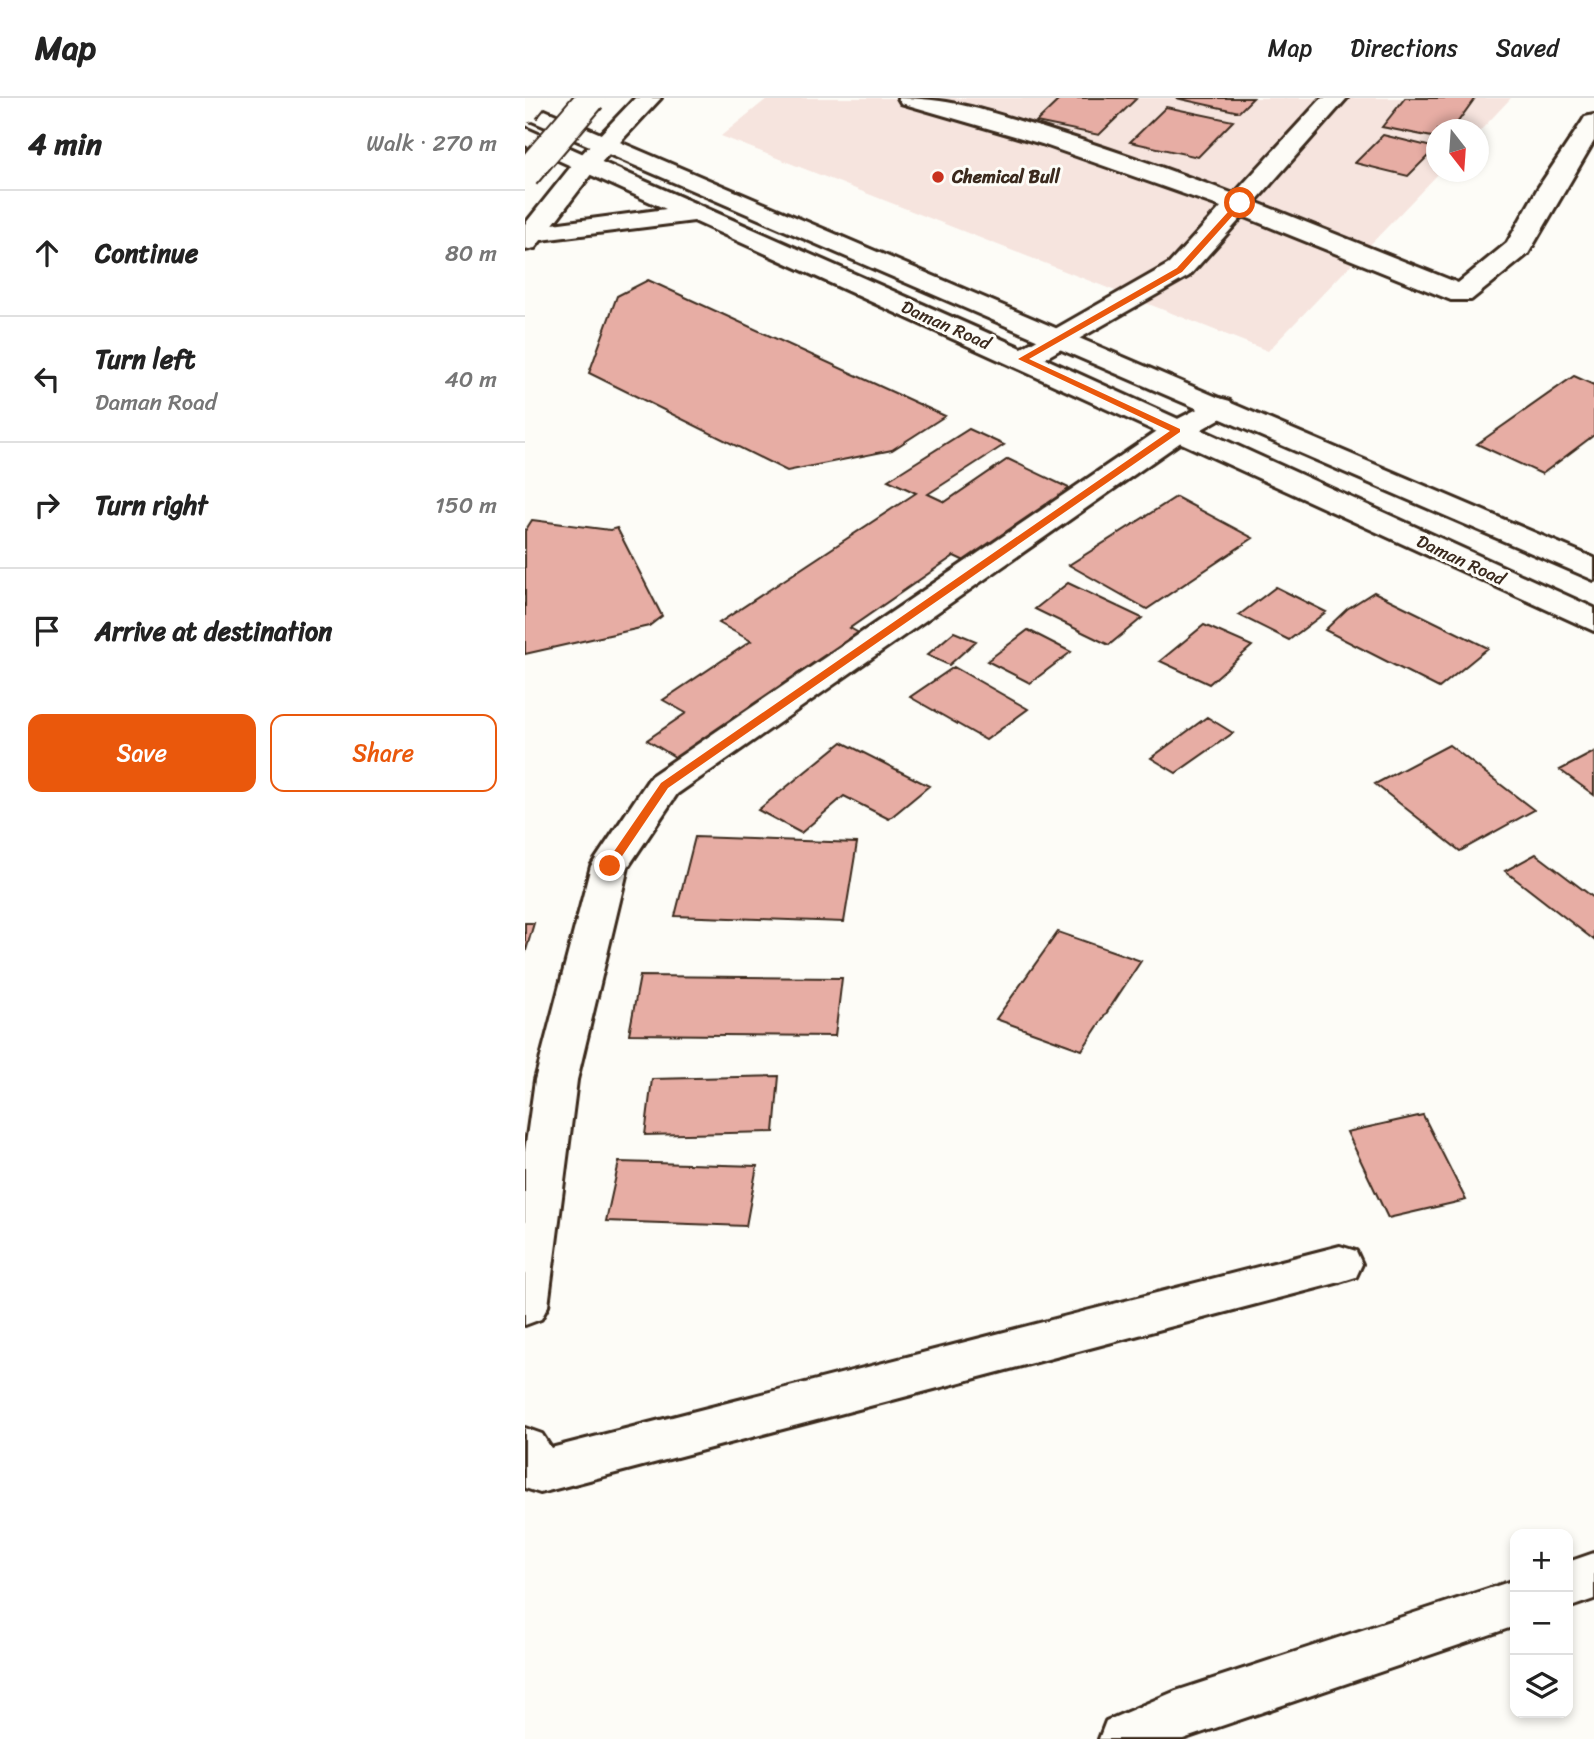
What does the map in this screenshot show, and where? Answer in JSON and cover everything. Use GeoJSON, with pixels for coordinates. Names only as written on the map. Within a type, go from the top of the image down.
{"type":"FeatureCollection","features":[{"type":"Feature","properties":{"kind":"main road"},"geometry":{"type":"LineString","coordinates":[[534,98],[525,108],[1594,570]]}},
{"type":"Feature","properties":{"kind":"main road"},"geometry":{"type":"LineString","coordinates":[[525,175],[591,98]]}},
{"type":"Feature","properties":{"kind":"main road"},"geometry":{"type":"LineString","coordinates":[[528,238],[586,164],[649,98]]}},
{"type":"Feature","properties":{"kind":"main road"},"geometry":{"type":"LineString","coordinates":[[910,98],[987,117],[1240,203],[1461,294],[1518,248],[1551,188],[1594,122]]}},
{"type":"Feature","properties":{"kind":"main road"},"geometry":{"type":"LineString","coordinates":[[987,117],[1007,98]]}},
{"type":"Feature","properties":{"kind":"main road"},"geometry":{"type":"LineString","coordinates":[[1023,359],[1179,270],[1335,98]]}},
{"type":"Feature","properties":{"kind":"main road","name":"Daman Road"},"geometry":{"type":"LineString","coordinates":[[525,136],[1023,359],[1594,621]]}},
{"type":"Feature","properties":{"kind":"main road"},"geometry":{"type":"LineString","coordinates":[[528,238],[696,213]]}},
{"type":"Feature","properties":{"kind":"main road"},"geometry":{"type":"LineString","coordinates":[[525,1306],[540,1079],[610,866],[664,785],[1177,430],[1219,407]]}},
{"type":"Feature","properties":{"kind":"main road"},"geometry":{"type":"LineString","coordinates":[[525,1449],[540,1472],[1340,1264]]}},
{"type":"Feature","properties":{"kind":"main road"},"geometry":{"type":"LineString","coordinates":[[1573,1583],[1594,1576]]}},
{"type":"Feature","properties":{"kind":"main road"},"geometry":{"type":"LineString","coordinates":[[1125,1739],[1176,1716],[1510,1605]]}},
{"type":"Feature","properties":{"kind":"shaded area"},"geometry":{"type":"Polygon","coordinates":[[[768,98],[1511,98],[1489,121],[1489,119],[1426,119],[1426,182],[1430,182],[1268,351],[721,136],[768,98]]]}},
{"type":"Feature","properties":{"kind":"building"},"geometry":{"type":"Polygon","coordinates":[[[1061,98],[1136,99],[1099,135],[1036,122],[1061,98]]]}},
{"type":"Feature","properties":{"kind":"building"},"geometry":{"type":"Polygon","coordinates":[[[1176,98],[1253,98],[1239,112],[1176,98]]]}},
{"type":"Feature","properties":{"kind":"building"},"geometry":{"type":"Polygon","coordinates":[[[1405,98],[1475,98],[1460,119],[1426,119],[1426,136],[1382,127],[1405,98]]]}},
{"type":"Feature","properties":{"kind":"building"},"geometry":{"type":"Polygon","coordinates":[[[1166,107],[1233,121],[1198,157],[1130,142],[1166,107]]]}},
{"type":"Feature","properties":{"kind":"building"},"geometry":{"type":"Polygon","coordinates":[[[1383,135],[1426,146],[1426,158],[1408,176],[1355,163],[1383,135]]]}},
{"type":"Feature","properties":{"kind":"building"},"geometry":{"type":"Polygon","coordinates":[[[648,280],[945,416],[892,450],[787,471],[589,373],[617,296],[648,280]]]}},
{"type":"Feature","properties":{"kind":"building"},"geometry":{"type":"Polygon","coordinates":[[[1574,376],[1594,385],[1594,435],[1542,474],[1477,444],[1574,376]]]}},
{"type":"Feature","properties":{"kind":"building"},"geometry":{"type":"Polygon","coordinates":[[[969,429],[1004,445],[928,494],[945,502],[1008,459],[1075,491],[971,564],[954,556],[850,628],[866,637],[685,763],[647,740],[686,713],[663,700],[751,641],[719,623],[916,493],[888,480],[969,429]]]}},
{"type":"Feature","properties":{"kind":"building"},"geometry":{"type":"Polygon","coordinates":[[[1176,497],[1253,538],[1147,609],[1069,565],[1176,497]]]}},
{"type":"Feature","properties":{"kind":"building"},"geometry":{"type":"Polygon","coordinates":[[[532,520],[610,530],[617,528],[662,616],[649,626],[525,654],[525,531],[532,520]]]}},
{"type":"Feature","properties":{"kind":"building"},"geometry":{"type":"Polygon","coordinates":[[[1068,583],[1142,618],[1109,645],[1035,609],[1068,583]]]}},
{"type":"Feature","properties":{"kind":"building"},"geometry":{"type":"Polygon","coordinates":[[[1276,587],[1326,612],[1289,640],[1239,615],[1276,587]]]}},
{"type":"Feature","properties":{"kind":"building"},"geometry":{"type":"Polygon","coordinates":[[[1374,592],[1488,648],[1439,688],[1325,630],[1347,609],[1374,592]]]}},
{"type":"Feature","properties":{"kind":"building"},"geometry":{"type":"Polygon","coordinates":[[[1204,625],[1252,646],[1209,684],[1160,661],[1204,625]]]}},
{"type":"Feature","properties":{"kind":"building"},"geometry":{"type":"Polygon","coordinates":[[[1028,630],[1071,652],[1030,683],[987,661],[1028,630]]]}},
{"type":"Feature","properties":{"kind":"building"},"geometry":{"type":"Polygon","coordinates":[[[954,632],[976,641],[949,665],[927,655],[954,632]]]}},
{"type":"Feature","properties":{"kind":"building"},"geometry":{"type":"Polygon","coordinates":[[[954,667],[1028,709],[986,740],[910,697],[954,667]]]}},
{"type":"Feature","properties":{"kind":"building"},"geometry":{"type":"Polygon","coordinates":[[[1207,717],[1233,733],[1176,773],[1151,758],[1207,717]]]}},
{"type":"Feature","properties":{"kind":"building"},"geometry":{"type":"Polygon","coordinates":[[[842,742],[929,786],[889,819],[844,796],[801,833],[758,810],[842,742]]]}},
{"type":"Feature","properties":{"kind":"building"},"geometry":{"type":"Polygon","coordinates":[[[1449,745],[1534,810],[1460,851],[1375,784],[1449,745]]]}},
{"type":"Feature","properties":{"kind":"building"},"geometry":{"type":"Polygon","coordinates":[[[1594,752],[1594,795],[1560,770],[1594,752]]]}},
{"type":"Feature","properties":{"kind":"building"},"geometry":{"type":"Polygon","coordinates":[[[695,837],[857,843],[844,922],[675,916],[695,837]]]}},
{"type":"Feature","properties":{"kind":"building"},"geometry":{"type":"Polygon","coordinates":[[[1536,854],[1594,898],[1594,940],[1505,871],[1536,854]]]}},
{"type":"Feature","properties":{"kind":"building"},"geometry":{"type":"Polygon","coordinates":[[[525,923],[534,923],[525,954],[525,923]]]}},
{"type":"Feature","properties":{"kind":"building"},"geometry":{"type":"Polygon","coordinates":[[[1058,932],[1141,961],[1082,1050],[996,1019],[1058,932]]]}},
{"type":"Feature","properties":{"kind":"building"},"geometry":{"type":"Polygon","coordinates":[[[640,976],[842,978],[835,1036],[629,1034],[640,976]]]}},
{"type":"Feature","properties":{"kind":"building"},"geometry":{"type":"Polygon","coordinates":[[[779,1076],[774,1132],[645,1135],[652,1079],[779,1076]]]}},
{"type":"Feature","properties":{"kind":"building"},"geometry":{"type":"Polygon","coordinates":[[[1423,1115],[1466,1200],[1388,1218],[1347,1132],[1423,1115]]]}},
{"type":"Feature","properties":{"kind":"building"},"geometry":{"type":"Polygon","coordinates":[[[619,1162],[757,1166],[746,1226],[606,1221],[619,1162]]]}},
{"type":"Feature","properties":{"kind":"place","name":"Chemical Bull"},"geometry":{"type":"Point","coordinates":[938,177]}},
{"type":"Feature","properties":{"kind":"route"},"geometry":{"type":"LineString","coordinates":[[610,866],[664,785],[1177,430],[1023,359],[1179,270],[1240,203]]}}]}
